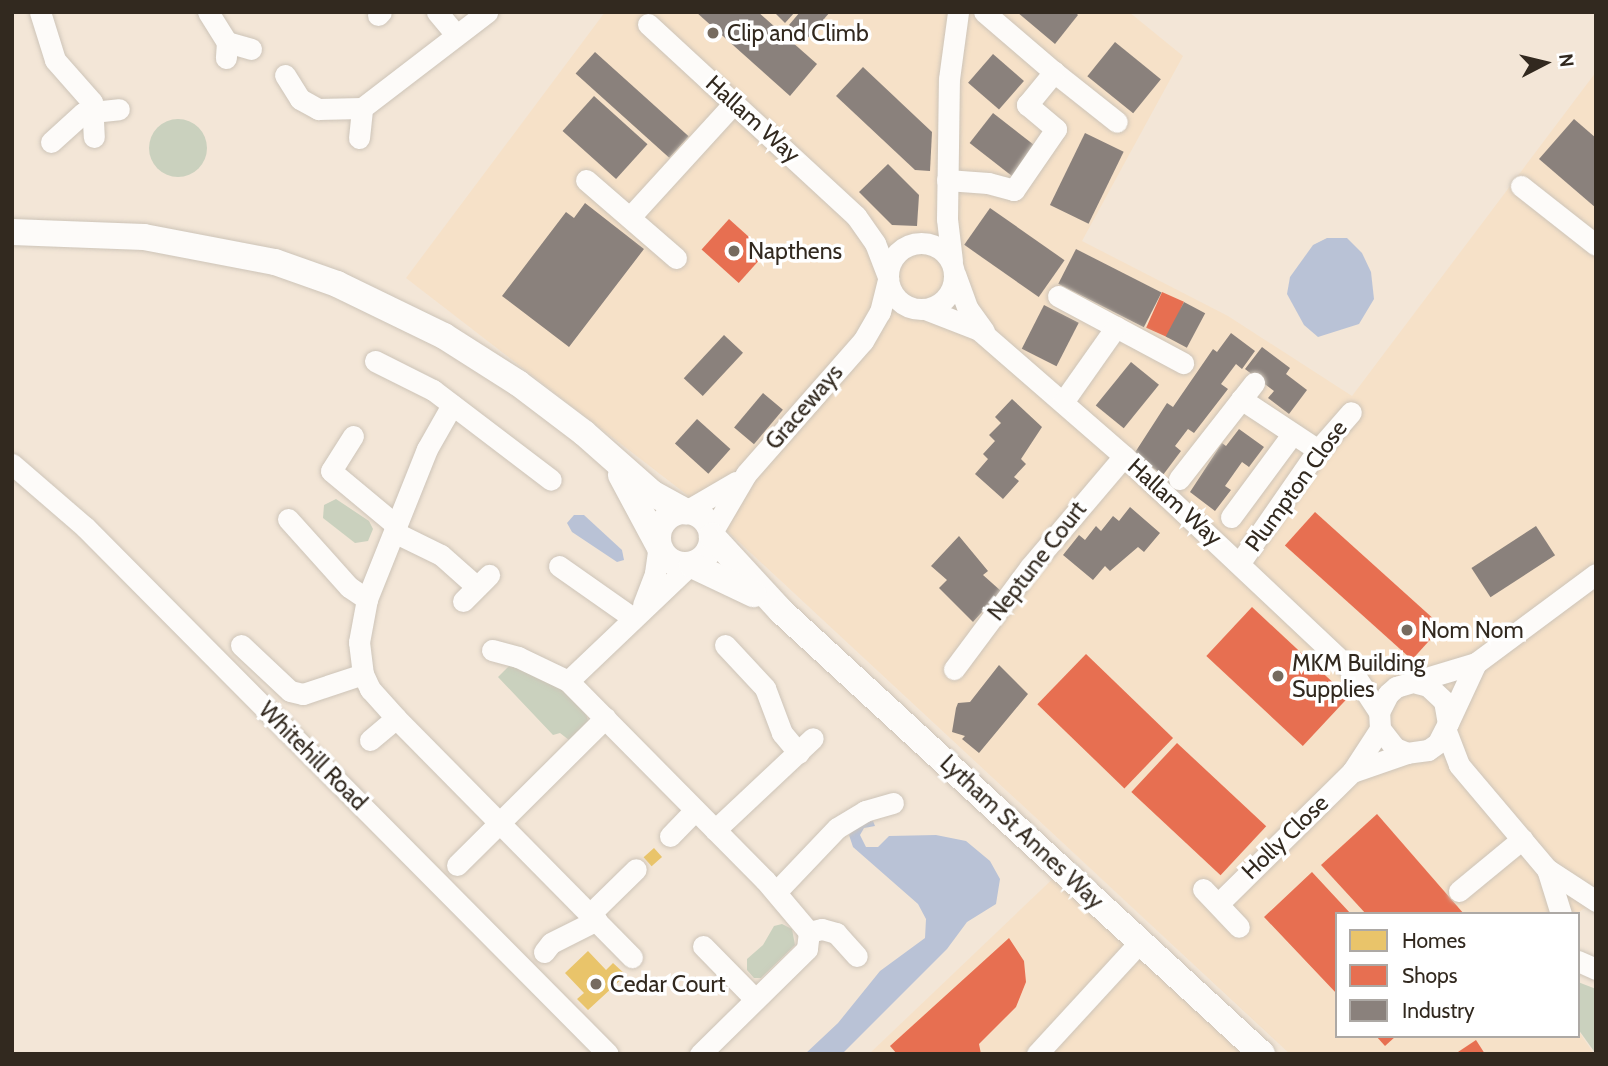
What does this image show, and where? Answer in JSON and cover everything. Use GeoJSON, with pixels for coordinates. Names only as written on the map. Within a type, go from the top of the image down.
{"type":"FeatureCollection","features":[{"type":"Feature","properties":{"kind":"main road"},"geometry":{"type":"LineString","coordinates":[[12,232],[145,237],[275,262],[337,284],[444,336],[518,383],[608,454],[652,493],[702,518],[711,535],[706,555],[691,565],[672,563],[658,545],[608,454]]}},
{"type":"Feature","properties":{"kind":"main road"},"geometry":{"type":"LineString","coordinates":[[658,545],[664,521],[685,511]]}},
{"type":"Feature","properties":{"kind":"main road","name":"Lytham St Annes Way"},"geometry":{"type":"LineString","coordinates":[[711,535],[780,611],[1262,1054]]}},
{"type":"Feature","properties":{"kind":"main road","name":"Lytham St Annes Way"},"geometry":{"type":"LineString","coordinates":[[691,565],[780,611]]}},
{"type":"Feature","properties":{"kind":"street"},"geometry":{"type":"LineString","coordinates":[[40,12],[55,60],[95,110],[94,137]]}},
{"type":"Feature","properties":{"kind":"street"},"geometry":{"type":"LineString","coordinates":[[208,12],[227,50],[251,49]]}},
{"type":"Feature","properties":{"kind":"street"},"geometry":{"type":"LineString","coordinates":[[438,12],[456,34]]}},
{"type":"Feature","properties":{"kind":"street"},"geometry":{"type":"LineString","coordinates":[[285,75],[300,99],[318,109],[362,108],[487,12]]}},
{"type":"Feature","properties":{"kind":"street"},"geometry":{"type":"LineString","coordinates":[[914,243],[937,246],[953,268],[947,298],[921,309],[901,302],[888,278],[897,253],[914,243],[937,220],[947,180],[949,79],[958,12]]}},
{"type":"Feature","properties":{"kind":"street"},"geometry":{"type":"LineString","coordinates":[[984,12],[1117,122]]}},
{"type":"Feature","properties":{"kind":"street","name":"Hallam Way"},"geometry":{"type":"LineString","coordinates":[[648,24],[856,216],[887,236],[914,243]]}},
{"type":"Feature","properties":{"kind":"street"},"geometry":{"type":"LineString","coordinates":[[947,180],[988,183],[1014,191],[1056,129],[1027,105],[1054,72]]}},
{"type":"Feature","properties":{"kind":"street"},"geometry":{"type":"LineString","coordinates":[[630,217],[734,103]]}},
{"type":"Feature","properties":{"kind":"street"},"geometry":{"type":"LineString","coordinates":[[359,138],[362,108]]}},
{"type":"Feature","properties":{"kind":"street"},"geometry":{"type":"LineString","coordinates":[[51,142],[77,117],[95,110],[119,109]]}},
{"type":"Feature","properties":{"kind":"street"},"geometry":{"type":"LineString","coordinates":[[586,180],[676,258]]}},
{"type":"Feature","properties":{"kind":"street","name":"Hallam Way"},"geometry":{"type":"LineString","coordinates":[[947,180],[953,268],[968,309],[992,340]]}},
{"type":"Feature","properties":{"kind":"street"},"geometry":{"type":"LineString","coordinates":[[1521,186],[1596,245]]}},
{"type":"Feature","properties":{"kind":"street","name":"Hallam Way"},"geometry":{"type":"LineString","coordinates":[[856,216],[875,243],[888,278]]}},
{"type":"Feature","properties":{"kind":"street","name":"Graceways"},"geometry":{"type":"LineString","coordinates":[[685,511],[716,497],[746,474],[863,341],[880,312],[888,278]]}},
{"type":"Feature","properties":{"kind":"street"},"geometry":{"type":"LineString","coordinates":[[1058,296],[1183,363]]}},
{"type":"Feature","properties":{"kind":"street","name":"Hallam Way"},"geometry":{"type":"LineString","coordinates":[[921,309],[959,319],[992,340],[1241,561],[1352,671],[1379,721]]}},
{"type":"Feature","properties":{"kind":"street","name":"Graceways"},"geometry":{"type":"LineString","coordinates":[[863,341],[921,309]]}},
{"type":"Feature","properties":{"kind":"street"},"geometry":{"type":"LineString","coordinates":[[1063,402],[1116,327]]}},
{"type":"Feature","properties":{"kind":"street"},"geometry":{"type":"LineString","coordinates":[[375,360],[452,405],[551,480]]}},
{"type":"Feature","properties":{"kind":"street"},"geometry":{"type":"LineString","coordinates":[[1179,479],[1247,391],[1291,436],[1318,450]]}},
{"type":"Feature","properties":{"kind":"street"},"geometry":{"type":"LineString","coordinates":[[452,405],[427,449],[367,599],[359,642],[363,674],[370,689],[396,718],[632,957]]}},
{"type":"Feature","properties":{"kind":"street","name":"Plumpton Close"},"geometry":{"type":"LineString","coordinates":[[1241,561],[1318,450],[1351,412]]}},
{"type":"Feature","properties":{"kind":"street"},"geometry":{"type":"LineString","coordinates":[[353,436],[331,471],[396,529],[441,555],[476,588]]}},
{"type":"Feature","properties":{"kind":"street"},"geometry":{"type":"LineString","coordinates":[[1231,517],[1291,436]]}},
{"type":"Feature","properties":{"kind":"street","name":"Neptune Court"},"geometry":{"type":"LineString","coordinates":[[954,669],[1030,567],[1124,456]]}},
{"type":"Feature","properties":{"kind":"street","name":"Whitehill Road"},"geometry":{"type":"LineString","coordinates":[[12,464],[85,527],[608,1054]]}},
{"type":"Feature","properties":{"kind":"street","name":"Graceways"},"geometry":{"type":"LineString","coordinates":[[711,535],[746,474]]}},
{"type":"Feature","properties":{"kind":"street"},"geometry":{"type":"LineString","coordinates":[[288,519],[348,587],[367,599]]}},
{"type":"Feature","properties":{"kind":"street"},"geometry":{"type":"LineString","coordinates":[[636,615],[652,585],[658,545]]}},
{"type":"Feature","properties":{"kind":"street"},"geometry":{"type":"LineString","coordinates":[[568,681],[691,565]]}},
{"type":"Feature","properties":{"kind":"street"},"geometry":{"type":"LineString","coordinates":[[559,566],[636,615]]}},
{"type":"Feature","properties":{"kind":"street"},"geometry":{"type":"LineString","coordinates":[[1459,765],[1395,748],[1379,721],[1406,685],[1476,663],[1596,574]]}},
{"type":"Feature","properties":{"kind":"street"},"geometry":{"type":"LineString","coordinates":[[241,645],[290,691],[303,694],[363,674]]}},
{"type":"Feature","properties":{"kind":"street"},"geometry":{"type":"LineString","coordinates":[[715,831],[806,746],[782,733],[765,688],[725,645]]}},
{"type":"Feature","properties":{"kind":"street"},"geometry":{"type":"LineString","coordinates":[[492,650],[517,657],[568,681],[776,892],[809,932],[807,949],[699,1054]]}},
{"type":"Feature","properties":{"kind":"street"},"geometry":{"type":"LineString","coordinates":[[1413,753],[1438,743],[1476,663]]}},
{"type":"Feature","properties":{"kind":"street","name":"Hallam Way"},"geometry":{"type":"LineString","coordinates":[[1352,671],[1406,685]]}},
{"type":"Feature","properties":{"kind":"street"},"geometry":{"type":"LineString","coordinates":[[1406,685],[1428,686],[1444,701],[1447,727],[1459,765],[1547,869],[1596,902],[1578,912]]}},
{"type":"Feature","properties":{"kind":"street"},"geometry":{"type":"LineString","coordinates":[[370,740],[396,718]]}},
{"type":"Feature","properties":{"kind":"street"},"geometry":{"type":"LineString","coordinates":[[457,865],[605,718]]}},
{"type":"Feature","properties":{"kind":"street","name":"Holly Close"},"geometry":{"type":"LineString","coordinates":[[1239,928],[1211,896],[1352,772],[1379,721]]}},
{"type":"Feature","properties":{"kind":"street","name":"Holly Close"},"geometry":{"type":"LineString","coordinates":[[1352,772],[1413,753]]}},
{"type":"Feature","properties":{"kind":"street"},"geometry":{"type":"LineString","coordinates":[[776,892],[837,828],[865,811],[893,803]]}},
{"type":"Feature","properties":{"kind":"street"},"geometry":{"type":"LineString","coordinates":[[670,836],[695,810]]}},
{"type":"Feature","properties":{"kind":"street"},"geometry":{"type":"LineString","coordinates":[[1460,891],[1522,839]]}},
{"type":"Feature","properties":{"kind":"street"},"geometry":{"type":"LineString","coordinates":[[544,952],[551,943],[593,917],[636,869]]}},
{"type":"Feature","properties":{"kind":"street"},"geometry":{"type":"LineString","coordinates":[[1547,869],[1560,912]]}},
{"type":"Feature","properties":{"kind":"street"},"geometry":{"type":"LineString","coordinates":[[809,932],[830,930],[857,956]]}},
{"type":"Feature","properties":{"kind":"street"},"geometry":{"type":"LineString","coordinates":[[1037,1054],[1141,941]]}},
{"type":"Feature","properties":{"kind":"street"},"geometry":{"type":"LineString","coordinates":[[703,946],[755,999]]}},
{"type":"Feature","properties":{"kind":"shaded area"},"geometry":{"type":"Polygon","coordinates":[[[605,12],[1129,12],[1183,56],[1082,241],[1228,316],[1352,396],[1596,72],[1596,902],[1578,912],[1335,912],[1335,1038],[1580,1038],[1580,1033],[1594,1054],[1290,1054],[695,501],[406,278],[605,12]]]}},
{"type":"Feature","properties":{"kind":"shaded area"},"geometry":{"type":"Polygon","coordinates":[[[1062,870],[1262,1054],[869,1054],[1062,870]]]}},
{"type":"Feature","properties":{"kind":"green space"},"geometry":{"type":"Polygon","coordinates":[[[172,119],[184,119],[199,127],[207,142],[207,154],[199,169],[184,177],[172,177],[157,169],[149,154],[149,142],[157,127],[172,119]]]}},
{"type":"Feature","properties":{"kind":"green space"},"geometry":{"type":"Polygon","coordinates":[[[336,499],[369,521],[373,529],[368,541],[355,543],[323,518],[324,505],[336,499]]]}},
{"type":"Feature","properties":{"kind":"green space"},"geometry":{"type":"Polygon","coordinates":[[[510,665],[553,677],[586,713],[588,721],[569,740],[560,733],[553,735],[498,677],[510,665]]]}},
{"type":"Feature","properties":{"kind":"green space"},"geometry":{"type":"Polygon","coordinates":[[[782,924],[792,929],[795,945],[761,978],[754,978],[747,970],[747,959],[763,945],[774,926],[782,924]]]}},
{"type":"Feature","properties":{"kind":"green space"},"geometry":{"type":"Polygon","coordinates":[[[1580,983],[1596,989],[1596,1054],[1580,1032],[1580,983]]]}},
{"type":"Feature","properties":{"kind":"water"},"geometry":{"type":"Polygon","coordinates":[[[1327,238],[1347,238],[1362,253],[1371,272],[1374,299],[1359,324],[1318,337],[1304,325],[1287,294],[1290,277],[1313,245],[1327,238]]]}},
{"type":"Feature","properties":{"kind":"water"},"geometry":{"type":"Polygon","coordinates":[[[574,515],[584,515],[622,550],[624,560],[617,562],[572,532],[567,523],[574,515]]]}},
{"type":"Feature","properties":{"kind":"water"},"geometry":{"type":"Polygon","coordinates":[[[873,821],[875,826],[864,828],[860,835],[866,847],[878,847],[889,836],[936,835],[966,841],[990,861],[1000,879],[996,904],[967,922],[947,949],[842,1054],[805,1054],[838,1023],[880,971],[925,938],[926,919],[918,904],[853,847],[849,835],[860,823],[873,821]]]}},
{"type":"Feature","properties":{"kind":"building: Homes"},"geometry":{"type":"Polygon","coordinates":[[[654,848],[662,857],[652,866],[644,857],[654,848]]]}},
{"type":"Feature","properties":{"kind":"building: Homes","name":"Cedar Court"},"geometry":{"type":"Polygon","coordinates":[[[588,951],[606,970],[613,963],[626,975],[588,1010],[577,999],[584,993],[565,973],[588,951]]]}},
{"type":"Feature","properties":{"kind":"building: Shops","name":"Napthens"},"geometry":{"type":"Polygon","coordinates":[[[729,219],[766,252],[739,283],[702,249],[729,219]]]}},
{"type":"Feature","properties":{"kind":"building: Shops"},"geometry":{"type":"Polygon","coordinates":[[[1162,292],[1184,302],[1168,337],[1146,328],[1162,292]]]}},
{"type":"Feature","properties":{"kind":"building: Shops"},"geometry":{"type":"Polygon","coordinates":[[[1315,512],[1442,626],[1412,660],[1285,545],[1315,512]]]}},
{"type":"Feature","properties":{"kind":"building: Shops","name":"MKM Building Supplies"},"geometry":{"type":"Polygon","coordinates":[[[1252,607],[1349,697],[1303,746],[1206,656],[1252,607]]]}},
{"type":"Feature","properties":{"kind":"building: Shops"},"geometry":{"type":"Polygon","coordinates":[[[1086,654],[1173,738],[1124,788],[1037,704],[1086,654]]]}},
{"type":"Feature","properties":{"kind":"building: Shops"},"geometry":{"type":"Polygon","coordinates":[[[1177,743],[1266,826],[1221,875],[1131,792],[1177,743]]]}},
{"type":"Feature","properties":{"kind":"building: Shops"},"geometry":{"type":"Polygon","coordinates":[[[1377,814],[1462,912],[1364,912],[1321,865],[1377,814]]]}},
{"type":"Feature","properties":{"kind":"building: Shops"},"geometry":{"type":"Polygon","coordinates":[[[1312,872],[1349,912],[1335,912],[1335,992],[1264,917],[1312,872]]]}},
{"type":"Feature","properties":{"kind":"building: Shops"},"geometry":{"type":"Polygon","coordinates":[[[1009,938],[1024,961],[1026,982],[1016,1007],[979,1044],[981,1054],[897,1054],[890,1046],[1009,938]]]}},
{"type":"Feature","properties":{"kind":"building: Shops"},"geometry":{"type":"Polygon","coordinates":[[[1378,1038],[1394,1038],[1385,1046],[1378,1038]]]}},
{"type":"Feature","properties":{"kind":"building: Shops"},"geometry":{"type":"Polygon","coordinates":[[[1476,1040],[1485,1054],[1455,1054],[1476,1040]]]}},
{"type":"Feature","properties":{"kind":"building: Industry"},"geometry":{"type":"Polygon","coordinates":[[[696,12],[758,12],[817,64],[790,96],[696,12]]]}},
{"type":"Feature","properties":{"kind":"building: Industry"},"geometry":{"type":"Polygon","coordinates":[[[774,12],[795,12],[785,23],[774,12]]]}},
{"type":"Feature","properties":{"kind":"building: Industry"},"geometry":{"type":"Polygon","coordinates":[[[800,12],[830,12],[806,40],[789,25],[800,12]]]}},
{"type":"Feature","properties":{"kind":"building: Industry"},"geometry":{"type":"Polygon","coordinates":[[[1017,12],[1075,12],[1078,15],[1055,44],[1017,12]]]}},
{"type":"Feature","properties":{"kind":"building: Industry"},"geometry":{"type":"Polygon","coordinates":[[[1115,42],[1161,79],[1133,113],[1087,76],[1115,42]]]}},
{"type":"Feature","properties":{"kind":"building: Industry"},"geometry":{"type":"Polygon","coordinates":[[[595,52],[689,136],[669,158],[576,74],[595,52]]]}},
{"type":"Feature","properties":{"kind":"building: Industry"},"geometry":{"type":"Polygon","coordinates":[[[993,54],[1024,81],[999,110],[968,83],[993,54]]]}},
{"type":"Feature","properties":{"kind":"building: Industry"},"geometry":{"type":"Polygon","coordinates":[[[863,67],[932,132],[930,171],[915,170],[836,96],[863,67]]]}},
{"type":"Feature","properties":{"kind":"building: Industry"},"geometry":{"type":"Polygon","coordinates":[[[594,96],[648,144],[616,179],[563,131],[594,96]]]}},
{"type":"Feature","properties":{"kind":"building: Industry"},"geometry":{"type":"Polygon","coordinates":[[[993,113],[1038,148],[1015,178],[970,143],[993,113]]]}},
{"type":"Feature","properties":{"kind":"building: Industry"},"geometry":{"type":"Polygon","coordinates":[[[1574,119],[1596,138],[1596,208],[1539,159],[1574,119]]]}},
{"type":"Feature","properties":{"kind":"building: Industry"},"geometry":{"type":"Polygon","coordinates":[[[1085,133],[1124,152],[1089,224],[1050,205],[1085,133]]]}},
{"type":"Feature","properties":{"kind":"building: Industry"},"geometry":{"type":"Polygon","coordinates":[[[888,164],[919,195],[917,226],[892,225],[859,192],[888,164]]]}},
{"type":"Feature","properties":{"kind":"building: Industry"},"geometry":{"type":"Polygon","coordinates":[[[585,203],[644,249],[569,347],[502,296],[566,212],[574,218],[585,203]]]}},
{"type":"Feature","properties":{"kind":"building: Industry"},"geometry":{"type":"Polygon","coordinates":[[[990,208],[1065,260],[1039,297],[964,245],[990,208]]]}},
{"type":"Feature","properties":{"kind":"building: Industry"},"geometry":{"type":"Polygon","coordinates":[[[1076,249],[1162,293],[1144,327],[1058,284],[1076,249]]]}},
{"type":"Feature","properties":{"kind":"building: Industry"},"geometry":{"type":"Polygon","coordinates":[[[1184,302],[1205,313],[1187,348],[1166,336],[1184,302]]]}},
{"type":"Feature","properties":{"kind":"building: Industry"},"geometry":{"type":"Polygon","coordinates":[[[1044,305],[1079,323],[1057,366],[1022,349],[1044,305]]]}},
{"type":"Feature","properties":{"kind":"building: Industry"},"geometry":{"type":"Polygon","coordinates":[[[1231,333],[1255,351],[1242,369],[1236,364],[1221,384],[1228,389],[1194,433],[1188,429],[1175,446],[1181,451],[1163,475],[1134,454],[1167,403],[1173,407],[1213,349],[1217,352],[1231,333]]]}},
{"type":"Feature","properties":{"kind":"building: Industry"},"geometry":{"type":"Polygon","coordinates":[[[724,335],[743,353],[703,396],[684,378],[724,335]]]}},
{"type":"Feature","properties":{"kind":"building: Industry"},"geometry":{"type":"Polygon","coordinates":[[[1262,347],[1290,368],[1286,374],[1307,390],[1289,414],[1268,398],[1274,391],[1245,369],[1262,347]]]}},
{"type":"Feature","properties":{"kind":"building: Industry"},"geometry":{"type":"Polygon","coordinates":[[[1131,362],[1159,385],[1124,428],[1096,406],[1131,362]]]}},
{"type":"Feature","properties":{"kind":"building: Industry"},"geometry":{"type":"Polygon","coordinates":[[[763,393],[783,410],[754,444],[734,427],[763,393]]]}},
{"type":"Feature","properties":{"kind":"building: Industry"},"geometry":{"type":"Polygon","coordinates":[[[1012,399],[1042,427],[1021,459],[1026,464],[1014,477],[1019,481],[1003,499],[975,474],[988,459],[983,454],[995,441],[989,435],[1001,423],[995,417],[1012,399]]]}},
{"type":"Feature","properties":{"kind":"building: Industry"},"geometry":{"type":"Polygon","coordinates":[[[697,419],[730,449],[708,474],[675,444],[697,419]]]}},
{"type":"Feature","properties":{"kind":"building: Industry"},"geometry":{"type":"Polygon","coordinates":[[[1239,429],[1264,447],[1249,467],[1242,462],[1225,486],[1231,490],[1215,511],[1190,492],[1222,443],[1226,446],[1239,429]]]}},
{"type":"Feature","properties":{"kind":"building: Industry"},"geometry":{"type":"Polygon","coordinates":[[[1130,507],[1160,533],[1144,552],[1138,547],[1110,571],[1105,566],[1093,580],[1063,555],[1079,535],[1085,540],[1096,526],[1101,531],[1113,516],[1119,521],[1130,507]]]}},
{"type":"Feature","properties":{"kind":"building: Industry"},"geometry":{"type":"Polygon","coordinates":[[[1536,526],[1555,555],[1490,597],[1471,568],[1536,526]]]}},
{"type":"Feature","properties":{"kind":"building: Industry"},"geometry":{"type":"Polygon","coordinates":[[[959,536],[988,571],[983,575],[1001,591],[973,622],[939,588],[947,580],[931,566],[959,536]]]}},
{"type":"Feature","properties":{"kind":"building: Industry"},"geometry":{"type":"Polygon","coordinates":[[[999,665],[1028,694],[979,753],[962,739],[965,736],[952,732],[956,708],[958,703],[970,702],[999,665]]]}},
{"type":"Feature","properties":{"kind":"place","name":"Clip and Climb"},"geometry":{"type":"Point","coordinates":[713,33]}},
{"type":"Feature","properties":{"kind":"place","name":"Napthens"},"geometry":{"type":"Point","coordinates":[734,251]}},
{"type":"Feature","properties":{"kind":"place","name":"Nom Nom"},"geometry":{"type":"Point","coordinates":[1407,630]}},
{"type":"Feature","properties":{"kind":"place","name":"MKM Building Supplies"},"geometry":{"type":"Point","coordinates":[1278,676]}},
{"type":"Feature","properties":{"kind":"place","name":"Cedar Court"},"geometry":{"type":"Point","coordinates":[596,984]}}]}
